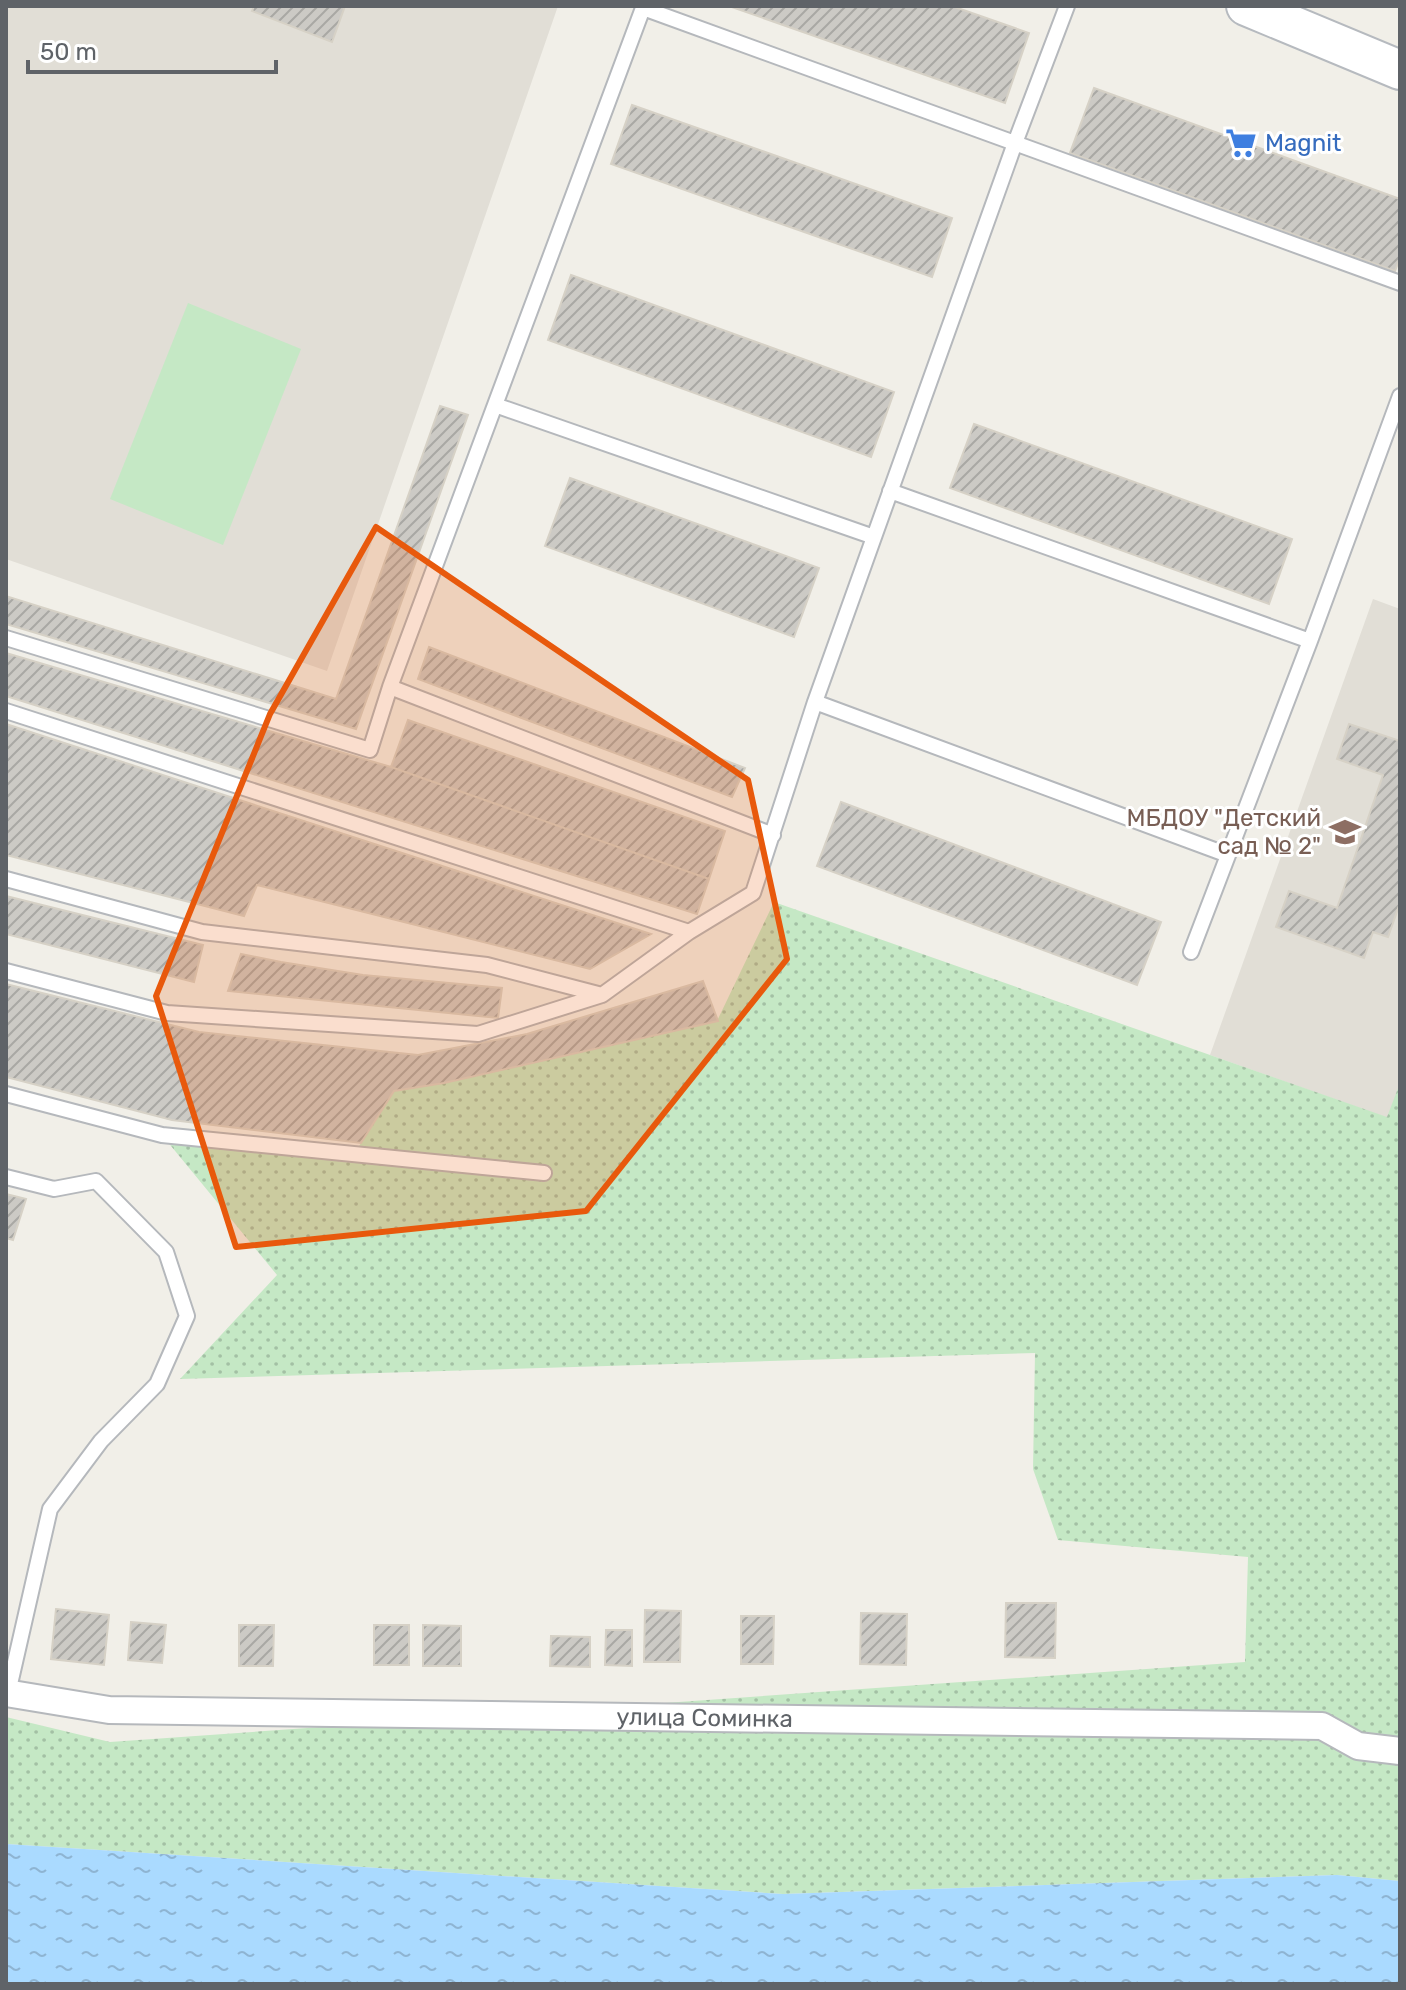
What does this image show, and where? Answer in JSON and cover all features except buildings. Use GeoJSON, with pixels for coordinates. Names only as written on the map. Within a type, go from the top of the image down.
{"type":"FeatureCollection","features":[{"type":"Feature","properties":{"kind":"main road"},"geometry":{"type":"LineString","coordinates":[[1246,6],[1400,70]]}},
{"type":"Feature","properties":{"kind":"street","name":"улица Соминка"},"geometry":{"type":"LineString","coordinates":[[7,1693],[109,1710],[1322,1726],[1358,1746],[1400,1751]]}},
{"type":"Feature","properties":{"kind":"lane"},"geometry":{"type":"LineString","coordinates":[[6,971],[167,1013],[478,1034],[602,995],[689,932],[753,893],[815,702],[1067,6]]}},
{"type":"Feature","properties":{"kind":"lane"},"geometry":{"type":"LineString","coordinates":[[6,638],[370,750],[390,687],[643,7],[1400,283]]}},
{"type":"Feature","properties":{"kind":"lane"},"geometry":{"type":"LineString","coordinates":[[1191,952],[1400,396]]}},
{"type":"Feature","properties":{"kind":"lane"},"geometry":{"type":"LineString","coordinates":[[495,405],[874,537]]}},
{"type":"Feature","properties":{"kind":"lane"},"geometry":{"type":"LineString","coordinates":[[890,491],[1310,641]]}},
{"type":"Feature","properties":{"kind":"lane"},"geometry":{"type":"LineString","coordinates":[[390,687],[773,835]]}},
{"type":"Feature","properties":{"kind":"lane"},"geometry":{"type":"LineString","coordinates":[[815,702],[1228,855]]}},
{"type":"Feature","properties":{"kind":"lane"},"geometry":{"type":"LineString","coordinates":[[6,711],[689,932]]}},
{"type":"Feature","properties":{"kind":"lane"},"geometry":{"type":"LineString","coordinates":[[6,879],[202,932],[487,965],[602,995]]}},
{"type":"Feature","properties":{"kind":"lane"},"geometry":{"type":"LineString","coordinates":[[6,1094],[162,1135],[544,1173]]}},
{"type":"Feature","properties":{"kind":"lane"},"geometry":{"type":"LineString","coordinates":[[6,1177],[54,1189],[96,1181],[166,1252],[187,1316],[157,1384],[101,1441],[50,1509],[7,1693]]}},
{"type":"Feature","properties":{"kind":"highlighted area"},"geometry":{"type":"Polygon","coordinates":[[[376,527],[748,780],[787,959],[586,1211],[236,1247],[156,996],[270,714],[376,527]]]}},
{"type":"Feature","properties":{"kind":"shaded area"},"geometry":{"type":"Polygon","coordinates":[[[7,6],[558,6],[327,671],[6,559],[7,6]]]}},
{"type":"Feature","properties":{"kind":"shaded area","name":"МБДОУ \"Детский сад № 2\""},"geometry":{"type":"Polygon","coordinates":[[[1373,599],[1400,609],[1400,1083],[1388,1118],[1210,1055],[1373,599]]]}},
{"type":"Feature","properties":{"kind":"green space"},"geometry":{"type":"Polygon","coordinates":[[[188,303],[301,349],[223,545],[110,499],[188,303]]]}},
{"type":"Feature","properties":{"kind":"green space"},"geometry":{"type":"Polygon","coordinates":[[[774,902],[1387,1117],[1400,1083],[1400,1881],[1337,1875],[783,1894],[6,1844],[6,1717],[110,1742],[1245,1662],[1248,1557],[1058,1540],[1033,1469],[1035,1353],[180,1379],[277,1275],[162,1135],[354,1154],[394,1091],[444,1083],[717,1021],[774,902]]]}},
{"type":"Feature","properties":{"kind":"water"},"geometry":{"type":"Polygon","coordinates":[[[6,1844],[783,1894],[1337,1875],[1400,1881],[1400,1984],[6,1984],[6,1844]]]}},
{"type":"Feature","properties":{"kind":"place","name":"Magnit"},"geometry":{"type":"Point","coordinates":[1241,143]}},
{"type":"Feature","properties":{"kind":"place","name":"МБДОУ \"Детский сад № 2\""},"geometry":{"type":"Point","coordinates":[1345,832]}}]}
